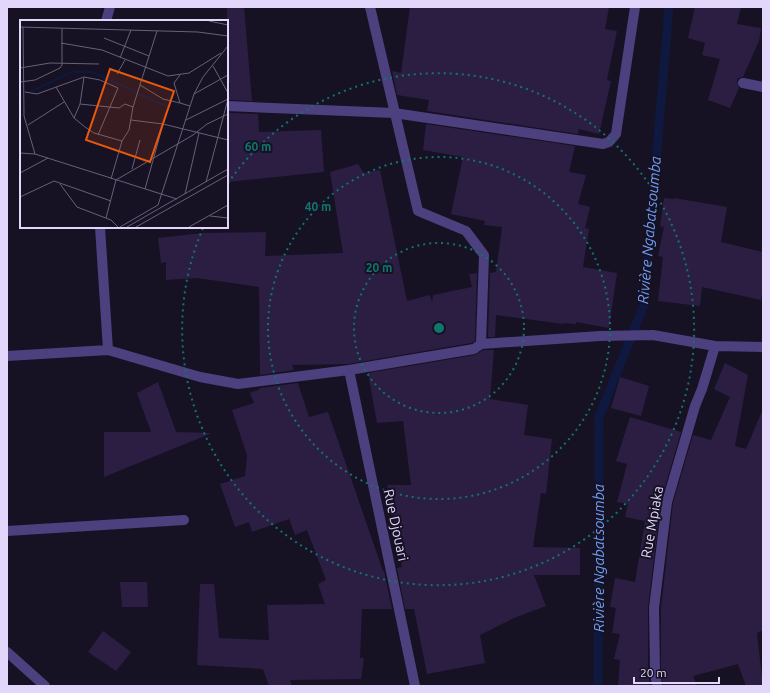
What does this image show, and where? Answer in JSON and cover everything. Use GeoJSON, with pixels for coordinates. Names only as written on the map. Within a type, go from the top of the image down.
{"type":"FeatureCollection","features":[{"type":"Feature","properties":{"kind":"street"},"geometry":{"type":"LineString","coordinates":[[106,20],[110,7]]}},
{"type":"Feature","properties":{"kind":"street"},"geometry":{"type":"LineString","coordinates":[[370,7],[418,211],[466,231],[484,255],[481,344]]}},
{"type":"Feature","properties":{"kind":"street"},"geometry":{"type":"LineString","coordinates":[[228,106],[394,113],[602,144],[609,142],[616,134],[635,7]]}},
{"type":"Feature","properties":{"kind":"street"},"geometry":{"type":"LineString","coordinates":[[743,83],[763,87]]}},
{"type":"Feature","properties":{"kind":"street"},"geometry":{"type":"LineString","coordinates":[[100,228],[108,350]]}},
{"type":"Feature","properties":{"kind":"street"},"geometry":{"type":"LineString","coordinates":[[7,356],[108,350],[200,377],[238,384],[348,370],[474,349],[481,344],[600,336],[653,335],[715,346],[763,347]]}},
{"type":"Feature","properties":{"kind":"street","name":"Rue Mpiaka"},"geometry":{"type":"LineString","coordinates":[[657,686],[655,672],[654,608],[667,502],[695,406],[702,389],[715,346]]}},
{"type":"Feature","properties":{"kind":"street","name":"Rue Djouari"},"geometry":{"type":"LineString","coordinates":[[348,370],[415,686]]}},
{"type":"Feature","properties":{"kind":"street"},"geometry":{"type":"LineString","coordinates":[[7,531],[184,520]]}},
{"type":"Feature","properties":{"kind":"street"},"geometry":{"type":"LineString","coordinates":[[7,652],[45,686]]}},
{"type":"Feature","properties":{"kind":"building"},"geometry":{"type":"Polygon","coordinates":[[[227,7],[244,7],[252,101],[229,100],[230,83],[228,83],[227,7]]]}},
{"type":"Feature","properties":{"kind":"building"},"geometry":{"type":"Polygon","coordinates":[[[410,7],[609,7],[605,29],[617,31],[607,80],[611,81],[599,134],[579,129],[578,134],[427,111],[429,100],[397,95],[392,71],[401,73],[410,7]]]}},
{"type":"Feature","properties":{"kind":"building"},"geometry":{"type":"Polygon","coordinates":[[[695,7],[741,7],[737,24],[761,28],[759,41],[743,77],[738,78],[737,81],[739,88],[730,108],[708,100],[720,59],[702,55],[705,43],[688,38],[695,7]]]}},
{"type":"Feature","properties":{"kind":"building"},"geometry":{"type":"Polygon","coordinates":[[[229,113],[258,114],[259,132],[321,130],[324,172],[228,182],[229,113]]]}},
{"type":"Feature","properties":{"kind":"building"},"geometry":{"type":"Polygon","coordinates":[[[426,124],[575,146],[569,172],[586,175],[578,204],[590,207],[585,228],[589,229],[583,267],[617,273],[609,328],[576,322],[576,324],[563,324],[496,315],[495,337],[488,337],[490,273],[496,272],[502,227],[484,225],[485,221],[451,214],[463,157],[423,150],[426,124]]]}},
{"type":"Feature","properties":{"kind":"building"},"geometry":{"type":"Polygon","coordinates":[[[358,164],[364,173],[380,170],[407,301],[430,295],[432,302],[433,295],[472,287],[469,274],[477,273],[475,341],[471,343],[348,364],[292,365],[294,370],[260,375],[259,287],[197,278],[166,280],[166,262],[161,263],[158,238],[203,233],[266,232],[265,256],[343,253],[330,172],[358,164]]]}},
{"type":"Feature","properties":{"kind":"building"},"geometry":{"type":"Polygon","coordinates":[[[664,198],[674,198],[727,207],[721,242],[763,252],[763,288],[761,300],[702,287],[700,306],[658,301],[663,257],[658,256],[664,227],[660,226],[664,198]]]}},
{"type":"Feature","properties":{"kind":"building"},"geometry":{"type":"Polygon","coordinates":[[[483,350],[494,350],[490,399],[528,405],[524,435],[552,439],[546,494],[541,493],[533,547],[580,548],[580,575],[534,575],[546,606],[514,618],[480,635],[485,663],[427,674],[414,609],[405,609],[397,568],[402,567],[387,485],[411,485],[403,421],[377,423],[368,373],[475,355],[483,350]]]}},
{"type":"Feature","properties":{"kind":"building"},"geometry":{"type":"Polygon","coordinates":[[[725,363],[748,375],[735,446],[746,449],[763,409],[763,630],[757,633],[763,686],[746,686],[738,664],[693,676],[697,686],[663,686],[661,671],[661,608],[673,503],[693,435],[711,440],[730,397],[714,389],[725,363]]]}},
{"type":"Feature","properties":{"kind":"building"},"geometry":{"type":"Polygon","coordinates":[[[620,377],[649,386],[641,416],[611,408],[620,377]]]}},
{"type":"Feature","properties":{"kind":"building"},"geometry":{"type":"Polygon","coordinates":[[[158,382],[176,432],[212,433],[104,477],[104,432],[151,432],[137,393],[158,382]]]}},
{"type":"Feature","properties":{"kind":"building"},"geometry":{"type":"Polygon","coordinates":[[[298,383],[309,417],[328,412],[384,571],[392,609],[362,609],[360,658],[364,658],[361,679],[290,680],[292,686],[269,686],[263,669],[197,665],[200,584],[214,584],[219,638],[269,640],[267,605],[325,604],[318,584],[326,580],[307,530],[295,535],[289,519],[252,532],[249,522],[235,527],[220,484],[245,476],[247,455],[232,410],[254,403],[250,393],[260,388],[298,383]]]}},
{"type":"Feature","properties":{"kind":"building"},"geometry":{"type":"Polygon","coordinates":[[[630,417],[681,432],[661,501],[648,607],[648,672],[650,686],[618,686],[620,660],[614,659],[620,634],[612,633],[616,608],[610,607],[615,578],[635,582],[645,521],[625,517],[628,504],[617,502],[627,464],[616,461],[630,417]]]}},
{"type":"Feature","properties":{"kind":"building"},"geometry":{"type":"Polygon","coordinates":[[[120,582],[147,582],[148,607],[122,607],[120,582]]]}},
{"type":"Feature","properties":{"kind":"building"},"geometry":{"type":"Polygon","coordinates":[[[103,631],[131,652],[116,671],[88,652],[103,631]]]}},
{"type":"Feature","properties":{"kind":"waterway","name":"Rivière Ngabatsoumba"},"geometry":{"type":"LineString","coordinates":[[598,686],[599,417],[644,305],[669,7]]}}]}
